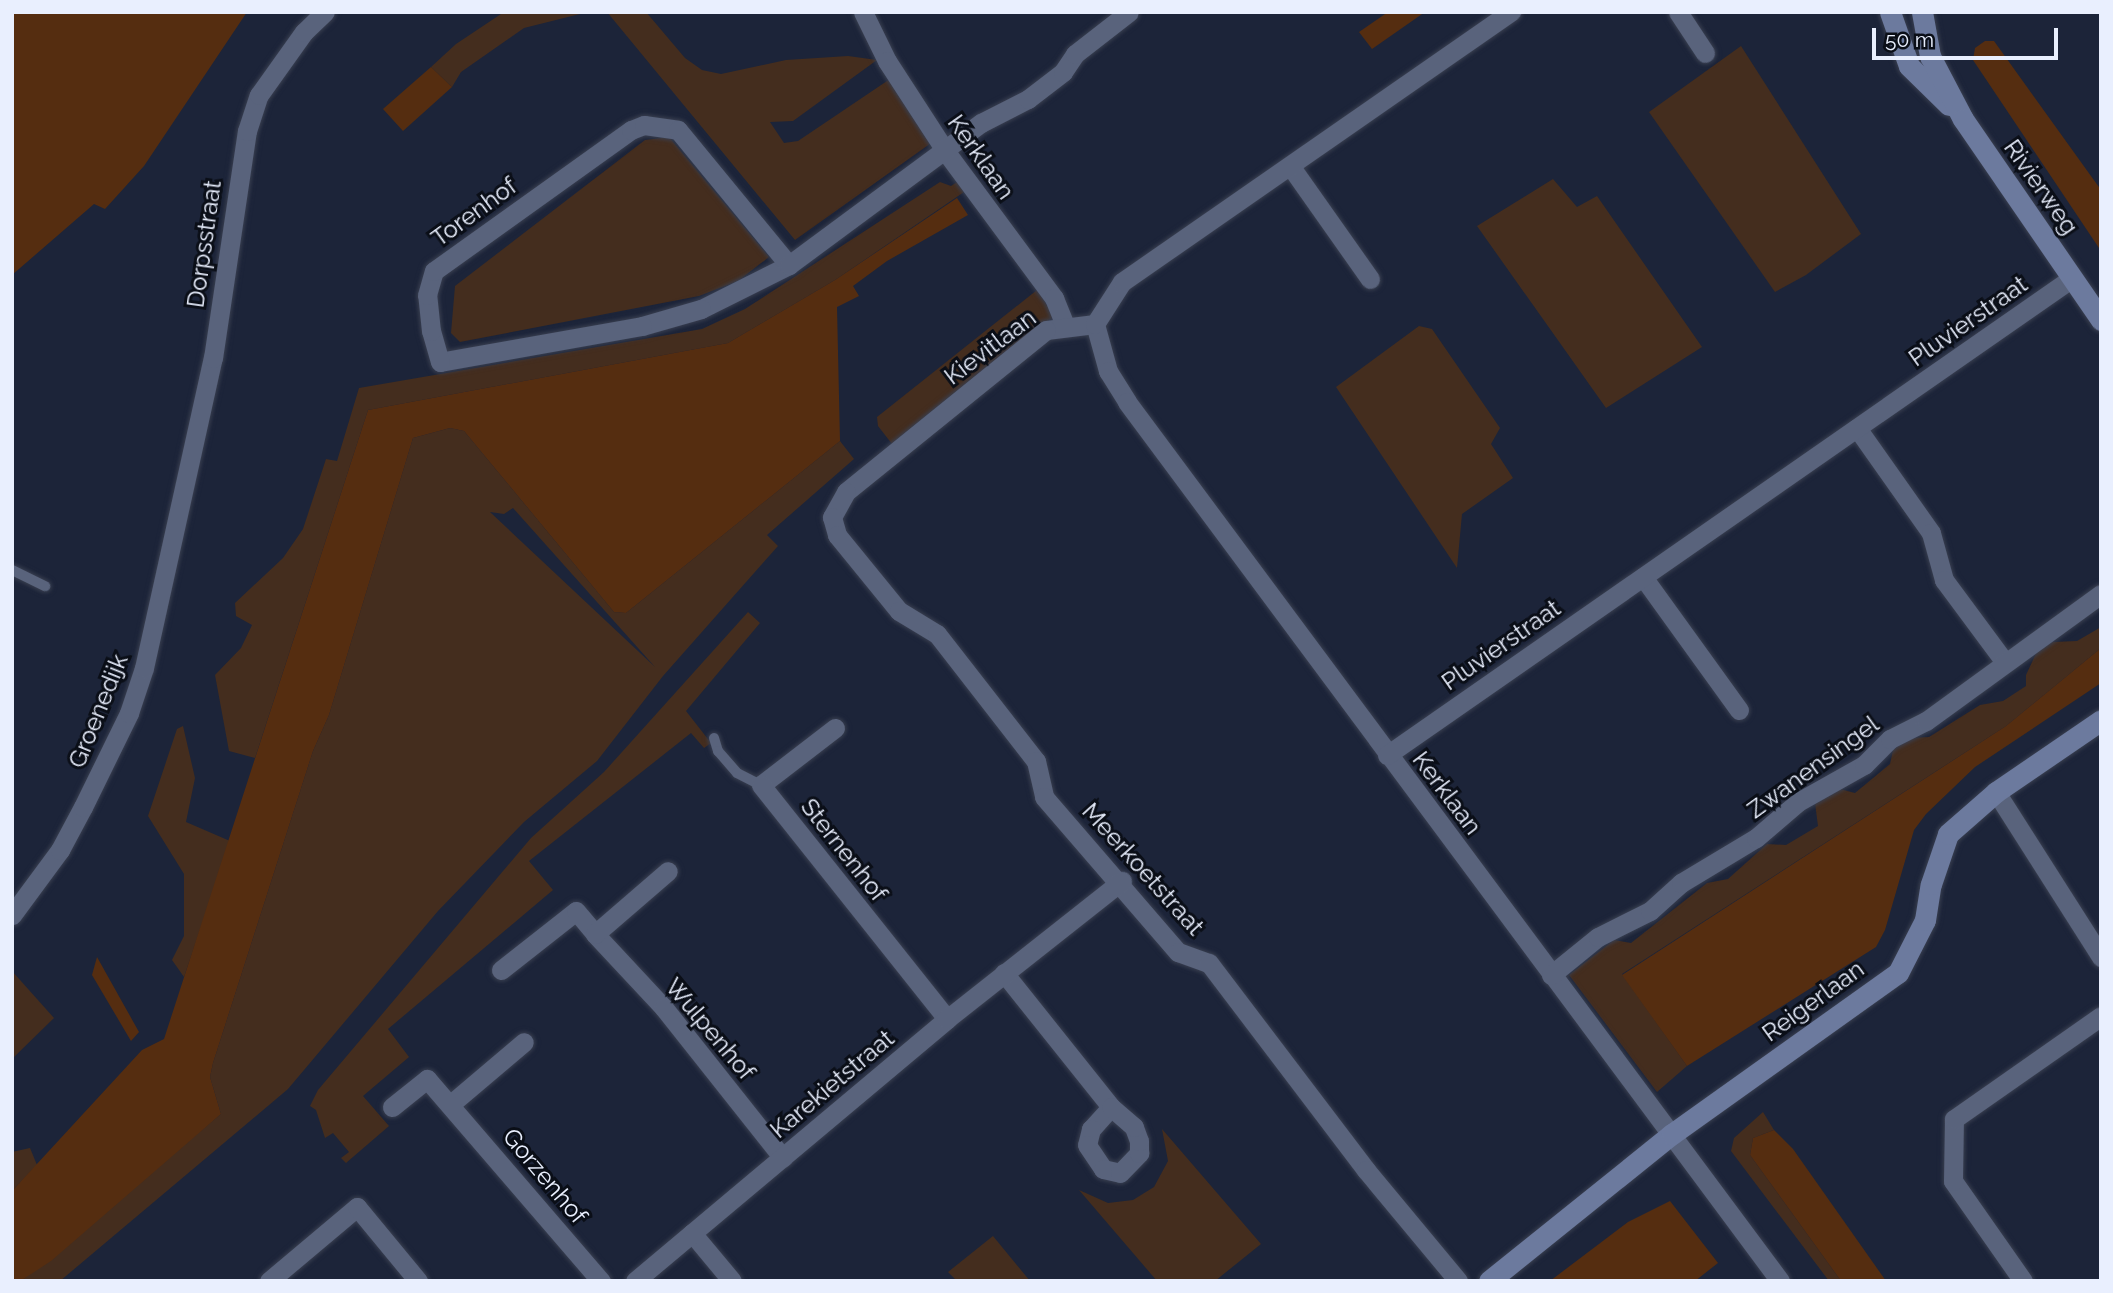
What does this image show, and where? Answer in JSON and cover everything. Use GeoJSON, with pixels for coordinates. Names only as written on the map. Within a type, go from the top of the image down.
{"type":"FeatureCollection","features":[{"type":"Feature","properties":{"kind":"street","name":"Dorpsstraat"},"geometry":{"type":"LineString","coordinates":[[182,505],[213,358],[247,131],[259,95],[304,32],[325,12]]}},
{"type":"Feature","properties":{"kind":"street","name":"Kerklaan"},"geometry":{"type":"LineString","coordinates":[[863,12],[887,61],[946,152],[1054,299],[1065,325]]}},
{"type":"Feature","properties":{"kind":"street","name":"Torenhof"},"geometry":{"type":"LineString","coordinates":[[789,265],[685,136],[669,127],[645,125],[631,130],[434,271],[427,295],[431,331],[440,362],[642,326],[701,309],[789,265],[946,152],[981,123],[1028,99],[1063,72],[1075,54],[1129,12]]}},
{"type":"Feature","properties":{"kind":"street"},"geometry":{"type":"LineString","coordinates":[[1095,324],[1122,282],[1511,12]]}},
{"type":"Feature","properties":{"kind":"street"},"geometry":{"type":"LineString","coordinates":[[1678,12],[1705,53]]}},
{"type":"Feature","properties":{"kind":"street","name":"Rivierweg"},"geometry":{"type":"LineString","coordinates":[[1891,12],[1909,66],[1963,119]]}},
{"type":"Feature","properties":{"kind":"street","name":"Rivierweg"},"geometry":{"type":"LineString","coordinates":[[1922,12],[1930,56],[1963,119],[2101,320]]}},
{"type":"Feature","properties":{"kind":"street"},"geometry":{"type":"LineString","coordinates":[[1291,167],[1370,279]]}},
{"type":"Feature","properties":{"kind":"street","name":"Pluvierstraat"},"geometry":{"type":"LineString","coordinates":[[1387,755],[2073,278]]}},
{"type":"Feature","properties":{"kind":"street","name":"Kerklaan"},"geometry":{"type":"LineString","coordinates":[[1095,324],[1108,371],[1127,402],[1780,1281]]}},
{"type":"Feature","properties":{"kind":"street","name":"Kievitlaan"},"geometry":{"type":"LineString","coordinates":[[832,517],[846,492],[1046,330],[1065,325],[1095,324]]}},
{"type":"Feature","properties":{"kind":"street"},"geometry":{"type":"LineString","coordinates":[[1857,428],[1931,533],[1944,580],[2004,661]]}},
{"type":"Feature","properties":{"kind":"street","name":"Groenedijk"},"geometry":{"type":"LineString","coordinates":[[12,915],[60,850],[129,713],[145,668],[182,505]]}},
{"type":"Feature","properties":{"kind":"street","name":"Meerkoetstraat"},"geometry":{"type":"LineString","coordinates":[[832,517],[837,535],[899,611],[937,634],[1036,761],[1044,797],[1122,881],[1178,952],[1209,963],[1366,1170],[1458,1281]]}},
{"type":"Feature","properties":{"kind":"street"},"geometry":{"type":"LineString","coordinates":[[1643,577],[1739,710]]}},
{"type":"Feature","properties":{"kind":"street","name":"Zwanensingel"},"geometry":{"type":"LineString","coordinates":[[1551,975],[1598,937],[1650,911],[1681,883],[1756,838],[1798,802],[1864,765],[1890,739],[1926,721],[2004,661],[2101,594]]}},
{"type":"Feature","properties":{"kind":"street","name":"Reigerlaan"},"geometry":{"type":"LineString","coordinates":[[1489,1281],[1672,1134],[1898,972],[1924,920],[1933,874],[1948,834],[1996,792],[2101,720]]}},
{"type":"Feature","properties":{"kind":"street"},"geometry":{"type":"LineString","coordinates":[[761,785],[835,728]]}},
{"type":"Feature","properties":{"kind":"street","name":"Sternenhof"},"geometry":{"type":"LineString","coordinates":[[761,785],[947,1019]]}},
{"type":"Feature","properties":{"kind":"street"},"geometry":{"type":"LineString","coordinates":[[1996,792],[2101,957]]}},
{"type":"Feature","properties":{"kind":"street"},"geometry":{"type":"LineString","coordinates":[[595,934],[668,871]]}},
{"type":"Feature","properties":{"kind":"street","name":"Karekietstraat"},"geometry":{"type":"LineString","coordinates":[[635,1281],[947,1019],[1122,881]]}},
{"type":"Feature","properties":{"kind":"street","name":"Wulpenhof"},"geometry":{"type":"LineString","coordinates":[[501,970],[576,911],[664,1008],[783,1158]]}},
{"type":"Feature","properties":{"kind":"street"},"geometry":{"type":"LineString","coordinates":[[1004,973],[1111,1107]]}},
{"type":"Feature","properties":{"kind":"street"},"geometry":{"type":"LineString","coordinates":[[2023,1281],[1953,1181],[1954,1119],[2101,1016]]}},
{"type":"Feature","properties":{"kind":"street"},"geometry":{"type":"LineString","coordinates":[[452,1103],[524,1042]]}},
{"type":"Feature","properties":{"kind":"street","name":"Gorzenhof"},"geometry":{"type":"LineString","coordinates":[[392,1107],[427,1079],[452,1103],[601,1281]]}},
{"type":"Feature","properties":{"kind":"street"},"geometry":{"type":"LineString","coordinates":[[269,1281],[357,1207],[418,1281]]}},
{"type":"Feature","properties":{"kind":"street"},"geometry":{"type":"LineString","coordinates":[[692,1233],[732,1281]]}},
{"type":"Feature","properties":{"kind":"lane"},"geometry":{"type":"LineString","coordinates":[[12,570],[45,586]]}},
{"type":"Feature","properties":{"kind":"lane"},"geometry":{"type":"LineString","coordinates":[[714,738],[718,751],[737,774],[761,785]]}},
{"type":"Feature","properties":{"kind":"shaded area"},"geometry":{"type":"Polygon","coordinates":[[[12,12],[247,12],[144,166],[105,209],[94,204],[12,275],[12,12]]]}},
{"type":"Feature","properties":{"kind":"shaded area"},"geometry":{"type":"Polygon","coordinates":[[[504,12],[588,12],[524,28],[461,72],[452,87],[431,67],[456,44],[504,12]]]}},
{"type":"Feature","properties":{"kind":"shaded area"},"geometry":{"type":"Polygon","coordinates":[[[607,12],[646,12],[685,58],[702,70],[721,74],[786,60],[848,56],[877,60],[793,121],[770,122],[784,143],[798,141],[890,79],[934,141],[795,240],[607,12]]]}},
{"type":"Feature","properties":{"kind":"shaded area"},"geometry":{"type":"Polygon","coordinates":[[[1388,12],[1425,12],[1372,49],[1359,32],[1388,12]]]}},
{"type":"Feature","properties":{"kind":"shaded area"},"geometry":{"type":"Polygon","coordinates":[[[1985,41],[1994,41],[2101,190],[2101,251],[1973,60],[1975,48],[1985,41]]]}},
{"type":"Feature","properties":{"kind":"shaded area"},"geometry":{"type":"Polygon","coordinates":[[[1741,46],[1861,234],[1806,275],[1775,292],[1649,112],[1741,46]]]}},
{"type":"Feature","properties":{"kind":"shaded area"},"geometry":{"type":"Polygon","coordinates":[[[431,67],[452,87],[403,131],[383,109],[431,67]]]}},
{"type":"Feature","properties":{"kind":"shaded area"},"geometry":{"type":"Polygon","coordinates":[[[669,137],[769,257],[738,281],[699,296],[460,342],[451,333],[455,286],[645,140],[669,137]]]}},
{"type":"Feature","properties":{"kind":"shaded area"},"geometry":{"type":"Polygon","coordinates":[[[1553,179],[1577,207],[1597,196],[1702,347],[1606,408],[1477,226],[1553,179]]]}},
{"type":"Feature","properties":{"kind":"shaded area"},"geometry":{"type":"Polygon","coordinates":[[[940,182],[951,186],[957,182],[964,192],[835,280],[728,343],[368,410],[255,758],[229,751],[215,675],[241,648],[252,625],[236,616],[235,603],[283,558],[303,529],[326,459],[337,461],[359,388],[702,329],[745,309],[940,182]]]}},
{"type":"Feature","properties":{"kind":"shaded area"},"geometry":{"type":"Polygon","coordinates":[[[957,198],[968,215],[887,261],[853,286],[859,296],[837,307],[840,441],[626,613],[614,612],[464,431],[450,428],[413,438],[329,715],[313,751],[213,1063],[210,1077],[221,1114],[51,1261],[22,1280],[12,1281],[12,1191],[142,1050],[164,1039],[368,410],[728,343],[835,280],[957,198]]]}},
{"type":"Feature","properties":{"kind":"shaded area"},"geometry":{"type":"Polygon","coordinates":[[[1037,290],[1054,316],[892,444],[878,426],[877,417],[1037,290]]]}},
{"type":"Feature","properties":{"kind":"shaded area"},"geometry":{"type":"Polygon","coordinates":[[[1419,326],[1432,329],[1500,428],[1491,444],[1513,478],[1462,514],[1457,568],[1336,387],[1419,326]]]}},
{"type":"Feature","properties":{"kind":"shaded area"},"geometry":{"type":"Polygon","coordinates":[[[450,428],[464,431],[614,612],[626,613],[840,441],[854,459],[767,535],[778,546],[663,676],[597,761],[524,822],[438,911],[288,1089],[60,1281],[21,1281],[221,1114],[210,1077],[213,1063],[313,751],[329,715],[413,438],[450,428]],[[513,508],[504,514],[490,512],[655,667],[513,508]]]}},
{"type":"Feature","properties":{"kind":"shaded area"},"geometry":{"type":"Polygon","coordinates":[[[748,612],[760,623],[686,711],[711,743],[704,748],[691,733],[529,861],[553,890],[388,1029],[409,1057],[363,1096],[389,1126],[346,1163],[341,1158],[349,1152],[333,1133],[325,1138],[316,1110],[310,1106],[318,1090],[531,838],[604,772],[748,612]]]}},
{"type":"Feature","properties":{"kind":"shaded area"},"geometry":{"type":"Polygon","coordinates":[[[2101,627],[2101,648],[2006,726],[1622,974],[1687,1066],[1657,1092],[1569,975],[1614,940],[1631,943],[1707,883],[1728,879],[1767,844],[1786,845],[1818,826],[1815,803],[1836,788],[1855,793],[1890,764],[1893,750],[1908,738],[1929,737],[1980,705],[2003,701],[2026,686],[2026,675],[2038,649],[2053,642],[2077,641],[2101,627]]]}},
{"type":"Feature","properties":{"kind":"shaded area"},"geometry":{"type":"Polygon","coordinates":[[[2101,648],[2101,683],[1975,767],[1926,814],[1914,830],[1885,930],[1876,947],[1687,1066],[1622,975],[2006,726],[2101,648]]]}},
{"type":"Feature","properties":{"kind":"shaded area"},"geometry":{"type":"Polygon","coordinates":[[[183,726],[195,778],[186,822],[230,841],[184,977],[172,960],[184,936],[184,874],[148,816],[177,729],[183,726]]]}},
{"type":"Feature","properties":{"kind":"shaded area"},"geometry":{"type":"Polygon","coordinates":[[[97,957],[139,1032],[131,1041],[92,975],[97,957]]]}},
{"type":"Feature","properties":{"kind":"shaded area"},"geometry":{"type":"Polygon","coordinates":[[[12,971],[54,1018],[12,1059],[12,971]]]}},
{"type":"Feature","properties":{"kind":"shaded area"},"geometry":{"type":"Polygon","coordinates":[[[1763,1112],[1774,1130],[1753,1138],[1750,1155],[1841,1281],[1829,1281],[1731,1151],[1734,1138],[1763,1112]]]}},
{"type":"Feature","properties":{"kind":"shaded area"},"geometry":{"type":"Polygon","coordinates":[[[1162,1129],[1261,1244],[1215,1281],[1157,1281],[1079,1190],[1108,1203],[1133,1200],[1154,1187],[1168,1161],[1162,1129]]]}},
{"type":"Feature","properties":{"kind":"shaded area"},"geometry":{"type":"Polygon","coordinates":[[[1774,1130],[1793,1149],[1886,1281],[1841,1281],[1750,1155],[1753,1138],[1774,1130]]]}},
{"type":"Feature","properties":{"kind":"shaded area"},"geometry":{"type":"Polygon","coordinates":[[[30,1148],[37,1165],[12,1191],[12,1152],[30,1148]]]}},
{"type":"Feature","properties":{"kind":"shaded area"},"geometry":{"type":"Polygon","coordinates":[[[1670,1201],[1718,1263],[1695,1281],[1550,1281],[1628,1222],[1670,1201]]]}},
{"type":"Feature","properties":{"kind":"shaded area"},"geometry":{"type":"Polygon","coordinates":[[[993,1236],[1030,1281],[957,1281],[948,1272],[993,1236]]]}}]}
